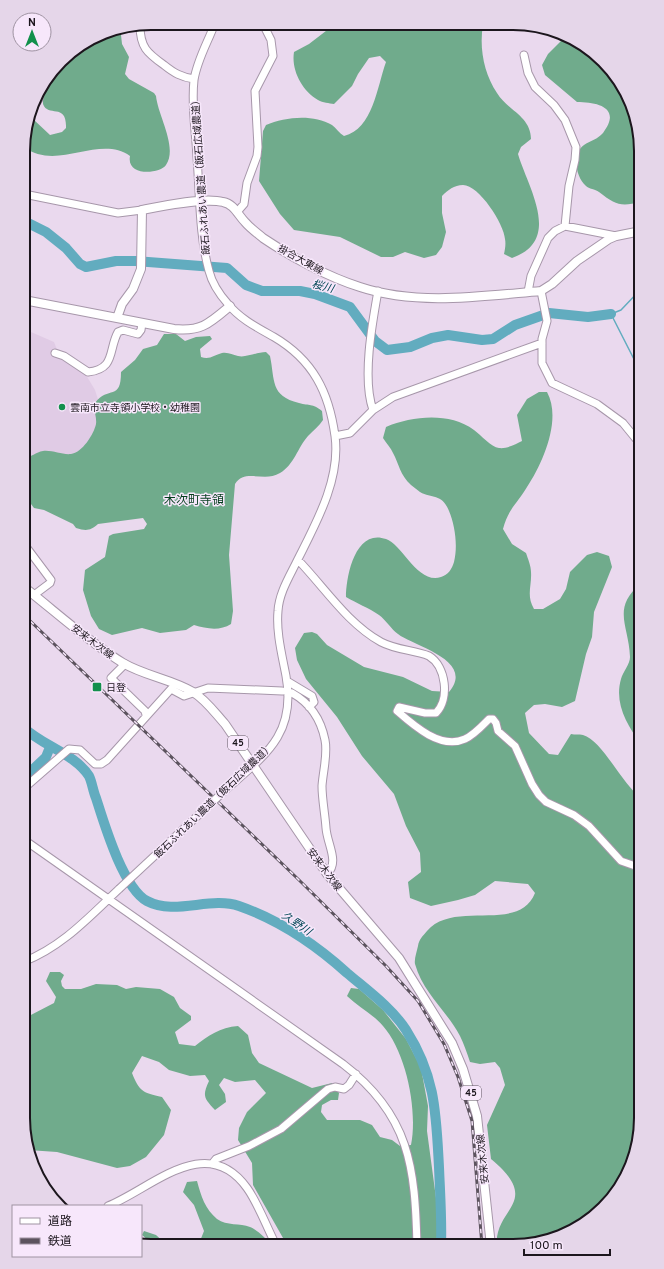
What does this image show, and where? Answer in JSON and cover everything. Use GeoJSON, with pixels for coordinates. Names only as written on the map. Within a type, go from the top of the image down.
{"type":"FeatureCollection","features":[{"type":"Feature","properties":{"kind":"main road","name":"掛合大東線"},"geometry":{"type":"LineString","coordinates":[[142,210],[200,202],[223,202],[237,212],[256,232],[338,279],[362,288],[436,297],[541,291]]}},
{"type":"Feature","properties":{"kind":"main road"},"geometry":{"type":"LineString","coordinates":[[116,318],[122,304],[133,289],[142,260],[142,210]]}},
{"type":"Feature","properties":{"kind":"main road"},"geometry":{"type":"LineString","coordinates":[[541,291],[552,284],[577,261],[616,236],[634,232]]}},
{"type":"Feature","properties":{"kind":"main road"},"geometry":{"type":"LineString","coordinates":[[30,301],[178,329],[195,329],[212,321],[230,306]]}},
{"type":"Feature","properties":{"kind":"main road","name":"安来木次線"},"geometry":{"type":"LineString","coordinates":[[30,592],[108,653],[125,664],[194,692],[206,702],[225,724],[327,874],[399,958],[442,1027],[463,1069],[477,1116],[490,1239]]}},
{"type":"Feature","properties":{"kind":"street"},"geometry":{"type":"LineString","coordinates":[[141,30],[142,42],[151,57],[178,76],[194,79]]}},
{"type":"Feature","properties":{"kind":"street","name":"飯石ふれあい農道（飯石広域農道）"},"geometry":{"type":"LineString","coordinates":[[30,959],[41,955],[64,940],[253,764],[276,739],[283,727],[289,702],[279,636],[278,612],[282,592],[298,560],[332,483],[336,465],[335,436],[322,389],[306,361],[292,348],[249,322],[230,306],[214,284],[209,272],[200,202],[193,96],[194,79],[199,62],[212,30]]}},
{"type":"Feature","properties":{"kind":"street"},"geometry":{"type":"LineString","coordinates":[[237,212],[244,204],[247,183],[258,151],[255,91],[273,56],[271,40],[266,30]]}},
{"type":"Feature","properties":{"kind":"street"},"geometry":{"type":"LineString","coordinates":[[524,55],[528,73],[534,87],[549,100],[561,115],[576,147],[575,160],[569,186],[565,226]]}},
{"type":"Feature","properties":{"kind":"street"},"geometry":{"type":"LineString","coordinates":[[30,195],[118,213],[142,210]]}},
{"type":"Feature","properties":{"kind":"street"},"geometry":{"type":"LineString","coordinates":[[528,292],[531,276],[548,238],[555,231],[565,226],[616,236]]}},
{"type":"Feature","properties":{"kind":"street"},"geometry":{"type":"LineString","coordinates":[[373,410],[370,402],[370,341],[378,291]]}},
{"type":"Feature","properties":{"kind":"street"},"geometry":{"type":"LineString","coordinates":[[541,291],[547,326],[542,343],[542,363],[552,383],[597,404],[623,423],[634,435]]}},
{"type":"Feature","properties":{"kind":"street"},"geometry":{"type":"LineString","coordinates":[[55,353],[72,361],[88,372],[100,369],[109,362],[118,332],[123,330],[138,334],[141,330],[142,323]]}},
{"type":"Feature","properties":{"kind":"street"},"geometry":{"type":"LineString","coordinates":[[335,436],[350,433],[373,410],[393,397],[542,343]]}},
{"type":"Feature","properties":{"kind":"street"},"geometry":{"type":"LineString","coordinates":[[30,552],[51,580],[50,583],[34,595]]}},
{"type":"Feature","properties":{"kind":"street"},"geometry":{"type":"LineString","coordinates":[[298,560],[346,615],[360,627],[382,642],[429,656],[439,666],[443,679],[443,699],[440,709],[436,713],[424,713],[399,707],[397,711],[434,737],[448,743],[466,738],[489,719],[493,719],[496,723],[498,731],[515,746],[532,784],[543,799],[552,805],[574,815],[589,826],[621,861],[634,866]]}},
{"type":"Feature","properties":{"kind":"street"},"geometry":{"type":"LineString","coordinates":[[125,664],[111,678],[145,711],[146,715]]}},
{"type":"Feature","properties":{"kind":"street"},"geometry":{"type":"LineString","coordinates":[[287,681],[312,696],[314,702],[310,707]]}},
{"type":"Feature","properties":{"kind":"street"},"geometry":{"type":"LineString","coordinates":[[30,783],[69,749],[80,750],[95,764],[101,764],[107,760],[139,726],[146,715],[171,689],[184,696],[208,688],[282,691]]}},
{"type":"Feature","properties":{"kind":"street"},"geometry":{"type":"LineString","coordinates":[[292,693],[314,712],[325,740],[322,795],[326,814],[326,829],[334,863],[333,869],[327,874]]}},
{"type":"Feature","properties":{"kind":"street"},"geometry":{"type":"LineString","coordinates":[[30,844],[356,1074],[386,1108],[397,1124],[407,1150],[412,1170],[416,1198],[417,1239]]}},
{"type":"Feature","properties":{"kind":"street"},"geometry":{"type":"LineString","coordinates":[[212,1164],[216,1159],[281,1129],[328,1089],[335,1087],[344,1089],[349,1085],[356,1074]]}},
{"type":"Feature","properties":{"kind":"street"},"geometry":{"type":"LineString","coordinates":[[110,1205],[173,1171],[189,1165],[212,1164],[231,1172],[247,1188],[273,1239]]}},
{"type":"Feature","properties":{"kind":"shaded area","name":"雲南市立寺領小学校・幼稚園"},"geometry":{"type":"Polygon","coordinates":[[[30,332],[54,342],[59,355],[74,363],[86,375],[95,390],[106,425],[92,449],[30,466],[30,332]]]}},
{"type":"Feature","properties":{"kind":"green space"},"geometry":{"type":"Polygon","coordinates":[[[327,30],[482,30],[482,52],[489,78],[501,99],[523,119],[530,131],[531,139],[521,147],[518,154],[538,212],[539,226],[536,239],[527,250],[512,258],[504,254],[504,232],[490,206],[476,191],[463,185],[451,188],[442,196],[442,213],[446,232],[442,247],[436,255],[424,258],[405,252],[393,257],[381,257],[340,237],[294,230],[280,214],[259,181],[263,131],[266,125],[282,120],[308,118],[316,119],[332,125],[344,136],[354,132],[362,125],[368,116],[386,62],[380,56],[369,58],[352,86],[334,104],[322,102],[312,96],[303,86],[294,66],[294,52],[309,44],[327,30]]]}},
{"type":"Feature","properties":{"kind":"green space"},"geometry":{"type":"Polygon","coordinates":[[[120,34],[122,44],[129,57],[125,74],[129,79],[154,93],[156,96],[157,104],[169,141],[169,158],[166,165],[163,168],[151,172],[144,172],[133,168],[130,163],[130,156],[118,150],[92,150],[50,156],[37,154],[30,150],[34,120],[50,135],[62,132],[66,128],[66,120],[64,115],[45,108],[43,104],[43,95],[65,65],[97,42],[120,34]]]}},
{"type":"Feature","properties":{"kind":"green space"},"geometry":{"type":"Polygon","coordinates":[[[562,40],[567,42],[593,60],[604,71],[622,97],[628,112],[633,135],[634,203],[618,204],[597,191],[587,187],[582,182],[576,165],[578,153],[584,145],[603,133],[610,118],[609,112],[605,108],[593,103],[577,102],[545,75],[542,65],[548,54],[562,40]]]}},
{"type":"Feature","properties":{"kind":"green space"},"geometry":{"type":"Polygon","coordinates":[[[164,334],[176,334],[185,341],[196,337],[210,336],[212,339],[200,349],[201,357],[209,358],[222,353],[229,353],[236,356],[248,356],[266,352],[270,356],[274,380],[278,391],[290,400],[319,408],[322,411],[323,420],[304,440],[285,470],[274,476],[244,477],[239,479],[235,484],[229,555],[233,611],[231,624],[222,628],[213,629],[194,625],[186,630],[160,633],[142,628],[112,635],[99,629],[91,616],[83,590],[85,570],[105,557],[109,536],[144,529],[147,524],[143,518],[98,524],[88,530],[83,530],[76,528],[73,524],[44,510],[34,508],[30,503],[30,456],[43,451],[71,454],[83,447],[95,428],[95,403],[100,398],[113,392],[119,387],[121,372],[135,360],[143,349],[157,345],[164,334]]]}},
{"type":"Feature","properties":{"kind":"green space"},"geometry":{"type":"Polygon","coordinates":[[[539,392],[547,392],[551,403],[552,415],[549,441],[539,466],[507,516],[503,529],[512,544],[526,553],[531,570],[530,599],[534,609],[543,609],[560,599],[566,589],[570,572],[587,555],[597,552],[609,556],[612,567],[594,612],[592,637],[586,654],[575,701],[562,707],[545,704],[534,705],[525,713],[529,733],[549,754],[558,755],[571,734],[583,735],[590,739],[605,753],[634,791],[634,1126],[630,1149],[618,1179],[599,1204],[593,1209],[567,1227],[552,1233],[529,1238],[498,1239],[502,1223],[512,1205],[515,1196],[514,1186],[506,1174],[491,1159],[487,1125],[505,1085],[500,1068],[495,1062],[480,1064],[470,1062],[460,1036],[449,1018],[429,993],[419,974],[415,960],[420,939],[427,931],[439,922],[453,917],[501,915],[515,912],[527,905],[535,893],[528,884],[495,881],[475,895],[431,906],[410,898],[408,882],[421,872],[420,853],[406,826],[394,794],[362,756],[337,717],[306,679],[297,660],[295,648],[304,633],[312,632],[317,634],[327,645],[364,667],[403,677],[432,691],[449,692],[455,681],[455,671],[449,663],[428,649],[398,634],[379,615],[346,597],[350,567],[354,556],[360,547],[367,541],[375,538],[386,539],[392,542],[418,570],[433,578],[446,575],[454,562],[456,549],[455,536],[451,517],[446,505],[443,501],[436,497],[420,492],[407,481],[392,451],[383,438],[386,427],[397,423],[419,418],[442,418],[454,420],[464,424],[496,447],[505,448],[522,441],[517,415],[527,399],[539,392]]]}},
{"type":"Feature","properties":{"kind":"green space"},"geometry":{"type":"Polygon","coordinates":[[[634,590],[634,734],[623,713],[619,697],[621,679],[630,657],[624,609],[626,601],[634,590]]]}},
{"type":"Feature","properties":{"kind":"green space"},"geometry":{"type":"Polygon","coordinates":[[[50,972],[60,972],[64,975],[61,981],[62,986],[65,989],[81,989],[96,984],[117,985],[126,989],[136,987],[160,989],[174,997],[180,1008],[191,1016],[191,1020],[175,1032],[179,1044],[195,1046],[220,1030],[238,1026],[248,1035],[252,1053],[259,1063],[312,1088],[332,1083],[339,1093],[338,1100],[331,1100],[322,1105],[321,1112],[327,1120],[360,1120],[372,1125],[380,1137],[392,1140],[400,1146],[411,1145],[413,1115],[404,1066],[391,1037],[383,1026],[347,996],[351,988],[359,989],[383,1010],[406,1039],[421,1068],[428,1106],[427,1131],[436,1198],[438,1239],[284,1239],[253,1185],[252,1163],[238,1140],[239,1128],[247,1112],[266,1093],[255,1080],[235,1082],[224,1078],[219,1085],[225,1094],[226,1102],[215,1110],[208,1103],[205,1097],[205,1090],[209,1081],[205,1075],[190,1076],[169,1070],[159,1062],[142,1056],[132,1073],[137,1084],[142,1090],[162,1097],[171,1110],[164,1135],[146,1157],[130,1166],[117,1168],[57,1152],[34,1150],[30,1118],[30,1015],[54,1003],[56,997],[46,981],[50,972]]]}},
{"type":"Feature","properties":{"kind":"green space"},"geometry":{"type":"Polygon","coordinates":[[[197,1181],[206,1207],[217,1219],[225,1223],[253,1228],[266,1239],[201,1239],[204,1231],[194,1205],[183,1192],[187,1182],[197,1181]]]}},
{"type":"Feature","properties":{"kind":"green space"},"geometry":{"type":"Polygon","coordinates":[[[144,1231],[156,1235],[160,1239],[146,1239],[142,1235],[144,1231]]]}},
{"type":"Feature","properties":{"kind":"waterway","name":"桜川"},"geometry":{"type":"LineString","coordinates":[[30,224],[46,232],[66,248],[80,264],[86,267],[116,261],[135,261],[227,268],[246,285],[262,291],[300,291],[315,294],[350,307],[375,341],[387,350],[410,347],[432,338],[448,335],[482,340],[493,339],[515,325],[549,313],[588,317],[611,314]]}},
{"type":"Feature","properties":{"kind":"waterway"},"geometry":{"type":"LineString","coordinates":[[634,296],[621,310],[611,314],[634,359]]}},
{"type":"Feature","properties":{"kind":"waterway","name":"久野川"},"geometry":{"type":"LineString","coordinates":[[30,733],[76,762],[89,776],[109,838],[122,869],[138,894],[147,901],[169,907],[216,903],[228,904],[239,906],[268,918],[310,943],[394,1014],[416,1047],[429,1080],[433,1096],[438,1148],[441,1239]]}},
{"type":"Feature","properties":{"kind":"waterway"},"geometry":{"type":"LineString","coordinates":[[30,772],[46,757],[50,747]]}},
{"type":"Feature","properties":{"kind":"railway"},"geometry":{"type":"LineString","coordinates":[[30,621],[298,879],[386,966],[418,1001],[444,1044],[458,1077],[472,1121],[481,1239]]}},
{"type":"Feature","properties":{"kind":"place","name":"雲南市立寺領小学校・幼稚園"},"geometry":{"type":"Point","coordinates":[62,407]}},
{"type":"Feature","properties":{"kind":"place","name":"日登"},"geometry":{"type":"Point","coordinates":[97,687]}},
{"type":"Feature","properties":{"kind":"district","name":"木次町寺領"},"geometry":{"type":"Point","coordinates":[194,500]}}]}
